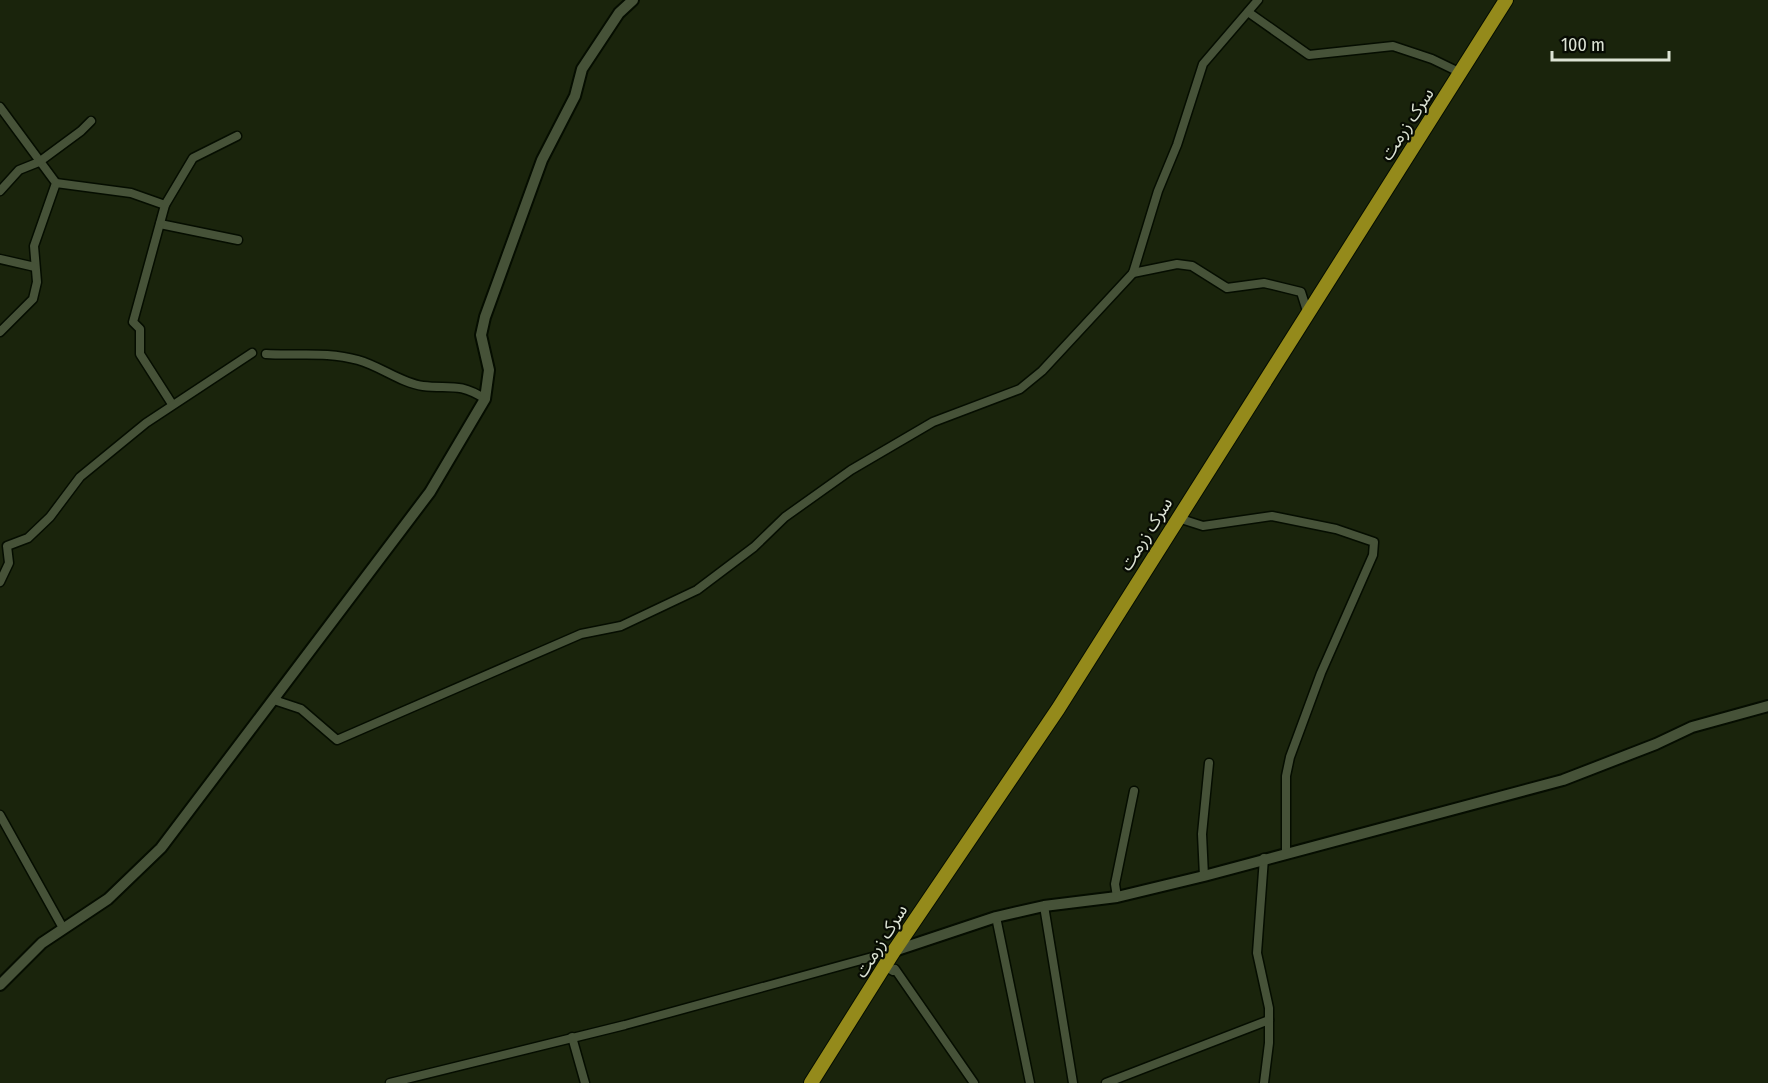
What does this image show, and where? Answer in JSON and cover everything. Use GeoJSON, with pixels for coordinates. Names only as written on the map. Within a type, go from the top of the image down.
{"type":"FeatureCollection","features":[{"type":"Feature","properties":{"kind":"highway","name":"سرک زرمت"},"geometry":{"type":"LineString","coordinates":[[812,1083],[894,951],[1058,709],[1307,311],[1506,0]]}},
{"type":"Feature","properties":{"kind":"street"},"geometry":{"type":"LineString","coordinates":[[0,985],[42,944],[108,899],[161,848],[430,492],[485,399],[489,370],[481,335],[485,317],[538,171],[575,96],[582,69],[619,14],[633,0]]}},
{"type":"Feature","properties":{"kind":"street"},"geometry":{"type":"LineString","coordinates":[[274,700],[301,709],[337,740],[581,634],[621,626],[697,590],[754,547],[785,517],[851,470],[933,422],[1020,389],[1042,371],[1133,273],[1145,231],[1203,64],[1258,0]]}},
{"type":"Feature","properties":{"kind":"street"},"geometry":{"type":"LineString","coordinates":[[1248,12],[1309,55],[1393,46],[1432,59],[1461,73]]}},
{"type":"Feature","properties":{"kind":"street"},"geometry":{"type":"LineString","coordinates":[[0,107],[56,183],[130,193],[165,205]]}},
{"type":"Feature","properties":{"kind":"street"},"geometry":{"type":"LineString","coordinates":[[0,191],[19,170],[39,162],[91,121]]}},
{"type":"Feature","properties":{"kind":"street"},"geometry":{"type":"LineString","coordinates":[[172,404],[140,354],[140,329],[133,322],[165,205],[193,158],[237,136]]}},
{"type":"Feature","properties":{"kind":"street"},"geometry":{"type":"LineString","coordinates":[[0,332],[33,299],[37,282],[34,246],[56,183]]}},
{"type":"Feature","properties":{"kind":"street"},"geometry":{"type":"LineString","coordinates":[[160,224],[238,240]]}},
{"type":"Feature","properties":{"kind":"street"},"geometry":{"type":"LineString","coordinates":[[0,259],[35,267]]}},
{"type":"Feature","properties":{"kind":"street"},"geometry":{"type":"LineString","coordinates":[[1133,273],[1177,264],[1192,266],[1227,288],[1264,283],[1301,292],[1307,311]]}},
{"type":"Feature","properties":{"kind":"street"},"geometry":{"type":"LineString","coordinates":[[8,546],[28,538],[50,518],[80,477],[172,404],[252,353]]}},
{"type":"Feature","properties":{"kind":"street"},"geometry":{"type":"LineString","coordinates":[[266,354],[338,355],[360,360],[422,386],[450,385],[485,399]]}},
{"type":"Feature","properties":{"kind":"street"},"geometry":{"type":"LineString","coordinates":[[1178,518],[1203,526],[1272,516],[1336,529],[1374,542],[1373,555],[1321,673],[1290,757],[1286,776],[1286,852]]}},
{"type":"Feature","properties":{"kind":"street"},"geometry":{"type":"LineString","coordinates":[[0,538],[8,546],[9,563],[0,582]]}},
{"type":"Feature","properties":{"kind":"street"},"geometry":{"type":"LineString","coordinates":[[390,1083],[894,951],[996,917],[1044,906],[1117,897],[1204,876],[1286,852],[1563,780],[1656,744],[1692,727],[1768,706]]}},
{"type":"Feature","properties":{"kind":"street"},"geometry":{"type":"LineString","coordinates":[[1204,876],[1202,834],[1209,763]]}},
{"type":"Feature","properties":{"kind":"street"},"geometry":{"type":"LineString","coordinates":[[1117,897],[1115,884],[1134,791]]}},
{"type":"Feature","properties":{"kind":"street"},"geometry":{"type":"LineString","coordinates":[[0,815],[63,928]]}},
{"type":"Feature","properties":{"kind":"street"},"geometry":{"type":"LineString","coordinates":[[1264,858],[1257,953],[1269,1020],[1264,1083]]}},
{"type":"Feature","properties":{"kind":"street"},"geometry":{"type":"LineString","coordinates":[[1044,906],[1073,1083]]}},
{"type":"Feature","properties":{"kind":"street"},"geometry":{"type":"LineString","coordinates":[[996,917],[1030,1083]]}},
{"type":"Feature","properties":{"kind":"street"},"geometry":{"type":"LineString","coordinates":[[886,967],[893,971],[895,969],[974,1083]]}},
{"type":"Feature","properties":{"kind":"street"},"geometry":{"type":"LineString","coordinates":[[1106,1083],[1269,1020]]}},
{"type":"Feature","properties":{"kind":"street"},"geometry":{"type":"LineString","coordinates":[[572,1037],[585,1083]]}}]}
